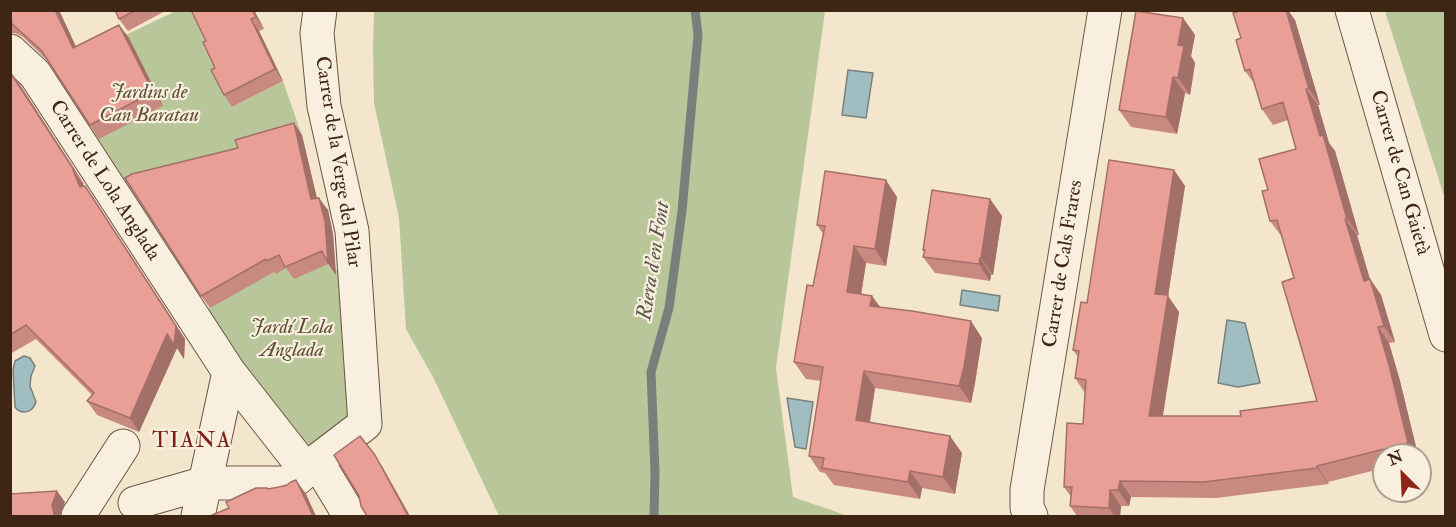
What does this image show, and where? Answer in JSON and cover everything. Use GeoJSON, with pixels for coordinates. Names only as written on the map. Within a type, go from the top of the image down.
{"type":"FeatureCollection","features":[{"type":"Feature","properties":{"kind":"street","name":"Carrer de la Verge del Pilar"},"geometry":{"type":"LineString","coordinates":[[299,476],[365,424],[352,231],[324,106],[317,33],[320,10]]}},
{"type":"Feature","properties":{"kind":"street","name":"Carrer de Cals Frares"},"geometry":{"type":"LineString","coordinates":[[1031,516],[1027,508],[1027,489],[1105,10]]}},
{"type":"Feature","properties":{"kind":"street","name":"Carrer de Can Gaietà"},"geometry":{"type":"LineString","coordinates":[[1352,10],[1446,335]]}},
{"type":"Feature","properties":{"kind":"street","name":"Carrer de Lola Anglada"},"geometry":{"type":"LineString","coordinates":[[10,51],[35,74],[229,372],[298,460],[299,476],[324,473],[350,516]]}},
{"type":"Feature","properties":{"kind":"street"},"geometry":{"type":"LineString","coordinates":[[198,516],[229,372]]}},
{"type":"Feature","properties":{"kind":"street"},"geometry":{"type":"LineString","coordinates":[[91,511],[123,446]]}},
{"type":"Feature","properties":{"kind":"street"},"geometry":{"type":"LineString","coordinates":[[135,503],[205,483],[299,476]]}},
{"type":"Feature","properties":{"kind":"green space","name":"Jardins de Can Baratau"},"geometry":{"type":"Polygon","coordinates":[[[176,11],[201,11],[232,107],[283,81],[302,136],[221,240],[175,273],[50,71],[176,11]]]}},
{"type":"Feature","properties":{"kind":"green space"},"geometry":{"type":"Polygon","coordinates":[[[374,11],[825,11],[776,368],[793,497],[848,516],[499,516],[433,377],[406,329],[399,218],[374,103],[374,11]]]}},
{"type":"Feature","properties":{"kind":"green space"},"geometry":{"type":"Polygon","coordinates":[[[1385,11],[1445,11],[1445,199],[1385,11]]]}},
{"type":"Feature","properties":{"kind":"green space","name":"Jardí Lola Anglada"},"geometry":{"type":"Polygon","coordinates":[[[324,250],[334,270],[349,267],[358,418],[311,454],[202,312],[274,271],[324,250]]]}},
{"type":"Feature","properties":{"kind":"water"},"geometry":{"type":"Polygon","coordinates":[[[848,70],[873,73],[866,118],[842,115],[848,70]]]}},
{"type":"Feature","properties":{"kind":"water"},"geometry":{"type":"Polygon","coordinates":[[[962,290],[1000,296],[998,311],[960,305],[962,290]]]}},
{"type":"Feature","properties":{"kind":"water"},"geometry":{"type":"Polygon","coordinates":[[[1227,320],[1245,323],[1260,383],[1238,387],[1218,383],[1227,320]]]}},
{"type":"Feature","properties":{"kind":"water"},"geometry":{"type":"Polygon","coordinates":[[[24,356],[30,358],[35,366],[30,386],[36,402],[27,412],[15,407],[13,370],[15,361],[24,356]]]}},
{"type":"Feature","properties":{"kind":"water"},"geometry":{"type":"Polygon","coordinates":[[[787,398],[813,402],[806,449],[795,447],[787,398]]]}},
{"type":"Feature","properties":{"kind":"building"},"geometry":{"type":"Polygon","coordinates":[[[10,10],[55,10],[73,48],[119,25],[153,92],[90,125],[41,50],[10,22],[10,10]]]}},
{"type":"Feature","properties":{"kind":"building"},"geometry":{"type":"Polygon","coordinates":[[[115,10],[136,10],[119,19],[115,10]]]}},
{"type":"Feature","properties":{"kind":"building"},"geometry":{"type":"Polygon","coordinates":[[[191,10],[252,10],[256,17],[251,19],[275,69],[224,95],[211,70],[215,68],[203,42],[206,41],[191,10]]]}},
{"type":"Feature","properties":{"kind":"building"},"geometry":{"type":"Polygon","coordinates":[[[1243,10],[1286,10],[1309,89],[1306,89],[1320,136],[1323,135],[1364,281],[1370,279],[1384,326],[1378,327],[1408,443],[1372,443],[1372,452],[1317,466],[1317,468],[1204,482],[1120,481],[1118,490],[1110,490],[1109,508],[1070,506],[1072,487],[1064,487],[1067,423],[1083,424],[1086,380],[1075,378],[1079,351],[1073,350],[1081,302],[1087,303],[1109,160],[1174,170],[1155,294],[1168,295],[1149,416],[1241,416],[1240,411],[1317,401],[1282,282],[1294,278],[1277,220],[1270,221],[1262,191],[1268,190],[1259,159],[1296,149],[1283,102],[1262,109],[1250,69],[1245,71],[1236,40],[1241,38],[1233,13],[1243,10]]]}},
{"type":"Feature","properties":{"kind":"building"},"geometry":{"type":"Polygon","coordinates":[[[1136,11],[1183,18],[1178,45],[1184,46],[1178,78],[1173,77],[1166,117],[1119,110],[1136,11]]]}},
{"type":"Feature","properties":{"kind":"building"},"geometry":{"type":"Polygon","coordinates":[[[10,72],[74,170],[80,187],[85,186],[176,326],[174,345],[167,334],[130,418],[87,401],[94,393],[26,325],[10,335],[10,72]]]}},
{"type":"Feature","properties":{"kind":"building"},"geometry":{"type":"Polygon","coordinates":[[[294,123],[311,199],[319,198],[325,221],[328,263],[322,251],[285,267],[279,255],[267,261],[266,259],[201,296],[125,178],[132,174],[238,148],[235,140],[294,123]]]}},
{"type":"Feature","properties":{"kind":"building"},"geometry":{"type":"Polygon","coordinates":[[[825,171],[886,180],[875,249],[854,246],[847,292],[872,296],[870,306],[971,321],[959,386],[864,371],[856,420],[950,436],[943,477],[910,471],[908,482],[822,468],[824,458],[809,456],[823,367],[794,362],[807,285],[813,286],[825,226],[817,225],[825,171]]]}},
{"type":"Feature","properties":{"kind":"building"},"geometry":{"type":"Polygon","coordinates":[[[932,190],[990,199],[979,264],[923,257],[932,190]]]}},
{"type":"Feature","properties":{"kind":"building"},"geometry":{"type":"Polygon","coordinates":[[[360,436],[375,455],[408,516],[367,516],[361,506],[359,496],[334,455],[360,436]]]}},
{"type":"Feature","properties":{"kind":"building"},"geometry":{"type":"Polygon","coordinates":[[[296,480],[313,516],[210,516],[229,508],[226,502],[256,488],[279,487],[296,480]]]}},
{"type":"Feature","properties":{"kind":"building"},"geometry":{"type":"Polygon","coordinates":[[[57,491],[52,505],[56,516],[10,516],[10,494],[57,491]]]}},
{"type":"Feature","properties":{"kind":"waterway","name":"Riera d'en Font"},"geometry":{"type":"LineString","coordinates":[[654,516],[655,472],[651,372],[669,308],[682,211],[698,35],[695,10]]}},
{"type":"Feature","properties":{"kind":"district","name":"TIANA"},"geometry":{"type":"Point","coordinates":[192,442]}}]}
